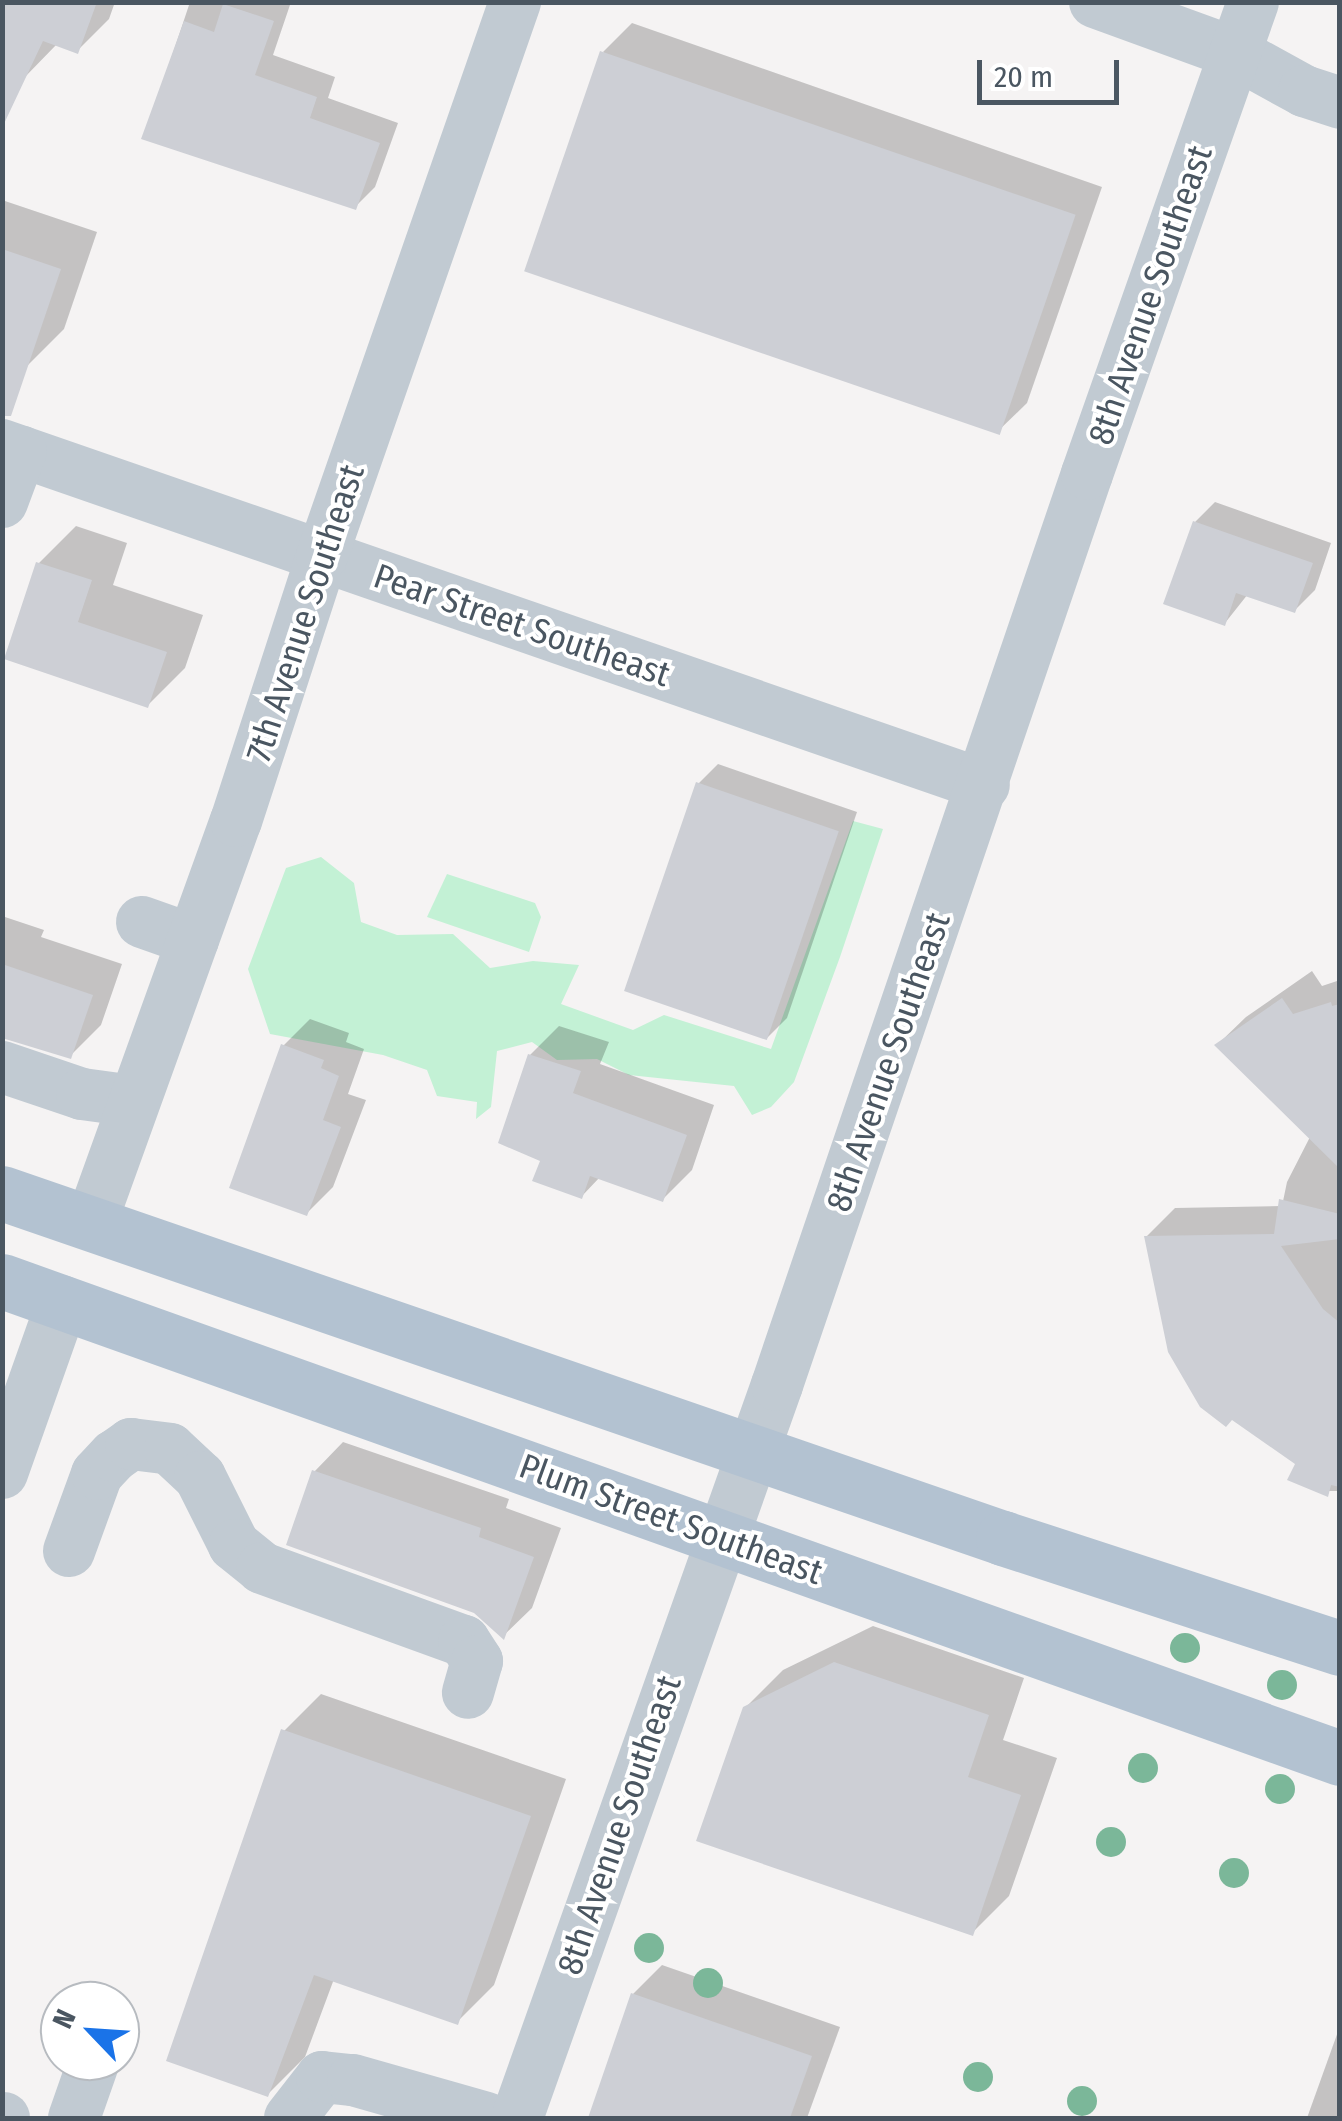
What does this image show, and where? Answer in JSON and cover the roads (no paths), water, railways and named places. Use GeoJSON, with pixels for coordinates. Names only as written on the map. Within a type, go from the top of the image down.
{"type":"FeatureCollection","features":[{"type":"Feature","properties":{"kind":"main road"},"geometry":{"type":"LineString","coordinates":[[2,1192],[1340,1648]]}},
{"type":"Feature","properties":{"kind":"main road","name":"Plum Street Southeast"},"geometry":{"type":"LineString","coordinates":[[2,1282],[64,1300],[1340,1758]]}},
{"type":"Feature","properties":{"kind":"street","name":"7th Avenue Southeast"},"geometry":{"type":"LineString","coordinates":[[91,1223],[193,940],[515,2]]}},
{"type":"Feature","properties":{"kind":"street"},"geometry":{"type":"LineString","coordinates":[[1095,2],[1235,53],[1304,91],[1340,103]]}},
{"type":"Feature","properties":{"kind":"street","name":"8th Avenue Southeast"},"geometry":{"type":"LineString","coordinates":[[516,2118],[1254,2]]}},
{"type":"Feature","properties":{"kind":"street","name":"Pear Street Southeast"},"geometry":{"type":"LineString","coordinates":[[12,448],[984,785]]}},
{"type":"Feature","properties":{"kind":"street"},"geometry":{"type":"LineString","coordinates":[[2,502],[12,448]]}},
{"type":"Feature","properties":{"kind":"street"},"geometry":{"type":"LineString","coordinates":[[142,922],[193,940]]}},
{"type":"Feature","properties":{"kind":"street"},"geometry":{"type":"LineString","coordinates":[[2,1067],[82,1094],[134,1101]]}},
{"type":"Feature","properties":{"kind":"street"},"geometry":{"type":"LineString","coordinates":[[2,1473],[64,1300]]}},
{"type":"Feature","properties":{"kind":"street"},"geometry":{"type":"LineString","coordinates":[[69,1551],[98,1474],[114,1456],[132,1444],[170,1450],[200,1477],[234,1545],[253,1562],[464,1641],[477,1661],[468,1692]]}},
{"type":"Feature","properties":{"kind":"street"},"geometry":{"type":"LineString","coordinates":[[290,2118],[322,2077],[353,2080],[486,2118]]}},
{"type":"Feature","properties":{"kind":"street"},"geometry":{"type":"LineString","coordinates":[[74,2118],[87,2081]]}}]}
